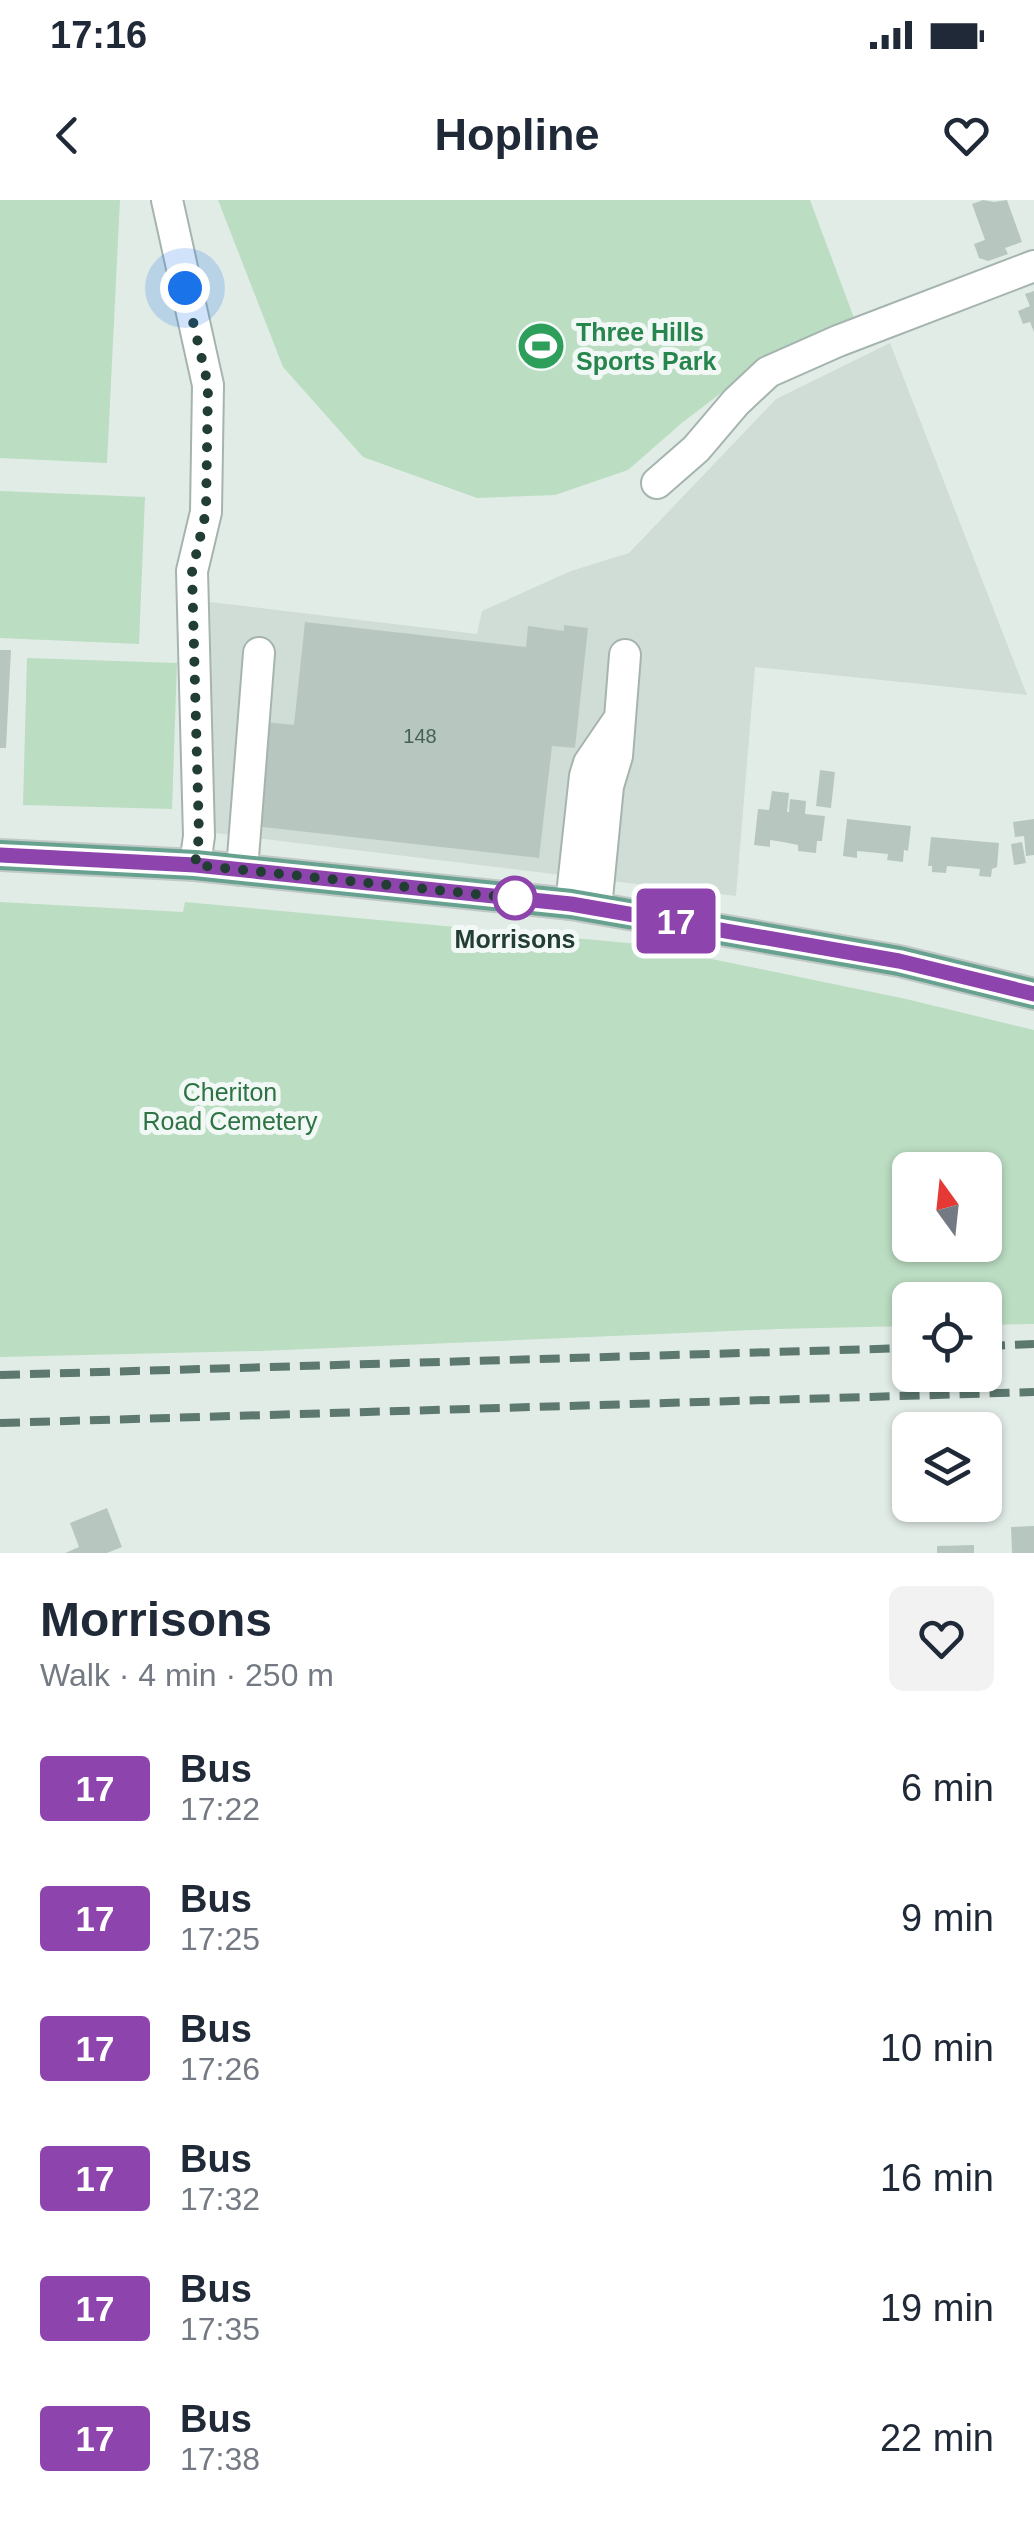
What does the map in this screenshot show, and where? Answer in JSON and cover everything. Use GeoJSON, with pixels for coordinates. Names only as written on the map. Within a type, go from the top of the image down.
{"type":"FeatureCollection","features":[{"type":"Feature","properties":{"kind":"main road"},"geometry":{"type":"LineString","coordinates":[[0,855],[195,865],[583,906],[899,961],[1034,994]]}},
{"type":"Feature","properties":{"kind":"lane"},"geometry":{"type":"LineString","coordinates":[[166,200],[208,385],[206,512],[192,572],[199,836],[195,865]]}},
{"type":"Feature","properties":{"kind":"lane"},"geometry":{"type":"LineString","coordinates":[[657,482],[696,449],[768,372],[805,354],[1034,266]]}},
{"type":"Feature","properties":{"kind":"lane"},"geometry":{"type":"LineString","coordinates":[[242,870],[259,654]]}},
{"type":"Feature","properties":{"kind":"lane"},"geometry":{"type":"LineString","coordinates":[[583,906],[585,776],[589,763],[618,720],[624,655]]}},
{"type":"Feature","properties":{"kind":"shaded area"},"geometry":{"type":"Polygon","coordinates":[[[890,343],[1027,695],[755,667],[736,896],[215,833],[210,602],[477,634],[482,611],[571,571],[629,553],[776,399],[890,343]]]}},
{"type":"Feature","properties":{"kind":"green space"},"geometry":{"type":"Polygon","coordinates":[[[0,200],[120,200],[107,463],[0,458],[0,200]]]}},
{"type":"Feature","properties":{"kind":"green space","name":"Three Hills Sports Park"},"geometry":{"type":"Polygon","coordinates":[[[218,200],[810,200],[857,326],[754,368],[628,470],[555,495],[477,498],[363,457],[283,367],[218,200]]]}},
{"type":"Feature","properties":{"kind":"green space"},"geometry":{"type":"Polygon","coordinates":[[[0,491],[145,497],[139,644],[0,638],[0,491]]]}},
{"type":"Feature","properties":{"kind":"green space"},"geometry":{"type":"Polygon","coordinates":[[[27,658],[177,663],[172,809],[23,805],[27,658]]]}},
{"type":"Feature","properties":{"kind":"green space","name":"Cheriton Road Cemetery"},"geometry":{"type":"Polygon","coordinates":[[[0,902],[183,912],[185,902],[639,944],[906,999],[1034,1030],[1034,1324],[1002,1325],[1002,1282],[892,1282],[892,1326],[0,1357],[0,902]]]}},
{"type":"Feature","properties":{"kind":"building"},"geometry":{"type":"Polygon","coordinates":[[[1007,200],[1022,242],[1005,248],[1008,254],[988,261],[979,258],[974,244],[985,240],[972,204],[1007,200]]]}},
{"type":"Feature","properties":{"kind":"building"},"geometry":{"type":"Polygon","coordinates":[[[1034,291],[1034,332],[1030,322],[1023,324],[1018,311],[1030,306],[1025,294],[1034,291]]]}},
{"type":"Feature","properties":{"kind":"building","name":"Morrisons"},"geometry":{"type":"Polygon","coordinates":[[[305,622],[526,647],[528,626],[564,631],[564,625],[588,628],[575,748],[552,746],[539,858],[253,826],[264,722],[294,725],[305,622]]]}},
{"type":"Feature","properties":{"kind":"building"},"geometry":{"type":"Polygon","coordinates":[[[0,650],[11,650],[6,748],[0,748],[0,650]]]}},
{"type":"Feature","properties":{"kind":"building"},"geometry":{"type":"Polygon","coordinates":[[[820,770],[835,772],[831,808],[816,806],[820,770]]]}},
{"type":"Feature","properties":{"kind":"building"},"geometry":{"type":"Polygon","coordinates":[[[772,791],[789,793],[787,812],[790,799],[806,801],[805,814],[825,816],[816,853],[770,840],[770,847],[754,845],[758,809],[769,810],[772,791]]]}},
{"type":"Feature","properties":{"kind":"building"},"geometry":{"type":"Polygon","coordinates":[[[847,819],[911,826],[903,862],[887,860],[888,854],[857,851],[857,858],[843,856],[847,819]]]}},
{"type":"Feature","properties":{"kind":"building"},"geometry":{"type":"Polygon","coordinates":[[[1034,819],[1034,855],[1026,856],[1024,836],[1015,837],[1013,822],[1034,819]]]}},
{"type":"Feature","properties":{"kind":"building"},"geometry":{"type":"Polygon","coordinates":[[[931,837],[999,843],[997,867],[992,869],[991,877],[979,876],[980,869],[947,866],[946,873],[932,872],[932,866],[928,866],[931,837]]]}},
{"type":"Feature","properties":{"kind":"building"},"geometry":{"type":"Polygon","coordinates":[[[1022,842],[1026,863],[1014,865],[1011,844],[1022,842]]]}},
{"type":"Feature","properties":{"kind":"building"},"geometry":{"type":"Polygon","coordinates":[[[107,1508],[122,1547],[107,1553],[65,1553],[79,1547],[70,1523],[107,1508]]]}},
{"type":"Feature","properties":{"kind":"building"},"geometry":{"type":"Polygon","coordinates":[[[1034,1526],[1034,1553],[1012,1553],[1011,1527],[1034,1526]]]}},
{"type":"Feature","properties":{"kind":"building"},"geometry":{"type":"Polygon","coordinates":[[[974,1545],[974,1553],[937,1553],[937,1546],[974,1545]]]}},
{"type":"Feature","properties":{"kind":"railway"},"geometry":{"type":"LineString","coordinates":[[1002,1345],[1034,1344]]}},
{"type":"Feature","properties":{"kind":"railway"},"geometry":{"type":"LineString","coordinates":[[0,1375],[892,1349]]}},
{"type":"Feature","properties":{"kind":"railway"},"geometry":{"type":"LineString","coordinates":[[0,1423],[1034,1392]]}},
{"type":"Feature","properties":{"kind":"bus line","name":"17"},"geometry":{"type":"LineString","coordinates":[[0,855],[195,865],[571,904],[899,961],[1034,994]]}},
{"type":"Feature","properties":{"kind":"place","name":"Three Hills Sports Park"},"geometry":{"type":"Point","coordinates":[541,346]}},
{"type":"Feature","properties":{"kind":"place","name":"Morrisons"},"geometry":{"type":"Point","coordinates":[515,898]}},
{"type":"Feature","properties":{"kind":"route"},"geometry":{"type":"LineString","coordinates":[[185,288],[208,385],[206,512],[192,572],[199,836],[195,865],[532,900],[515,898]]}}]}
